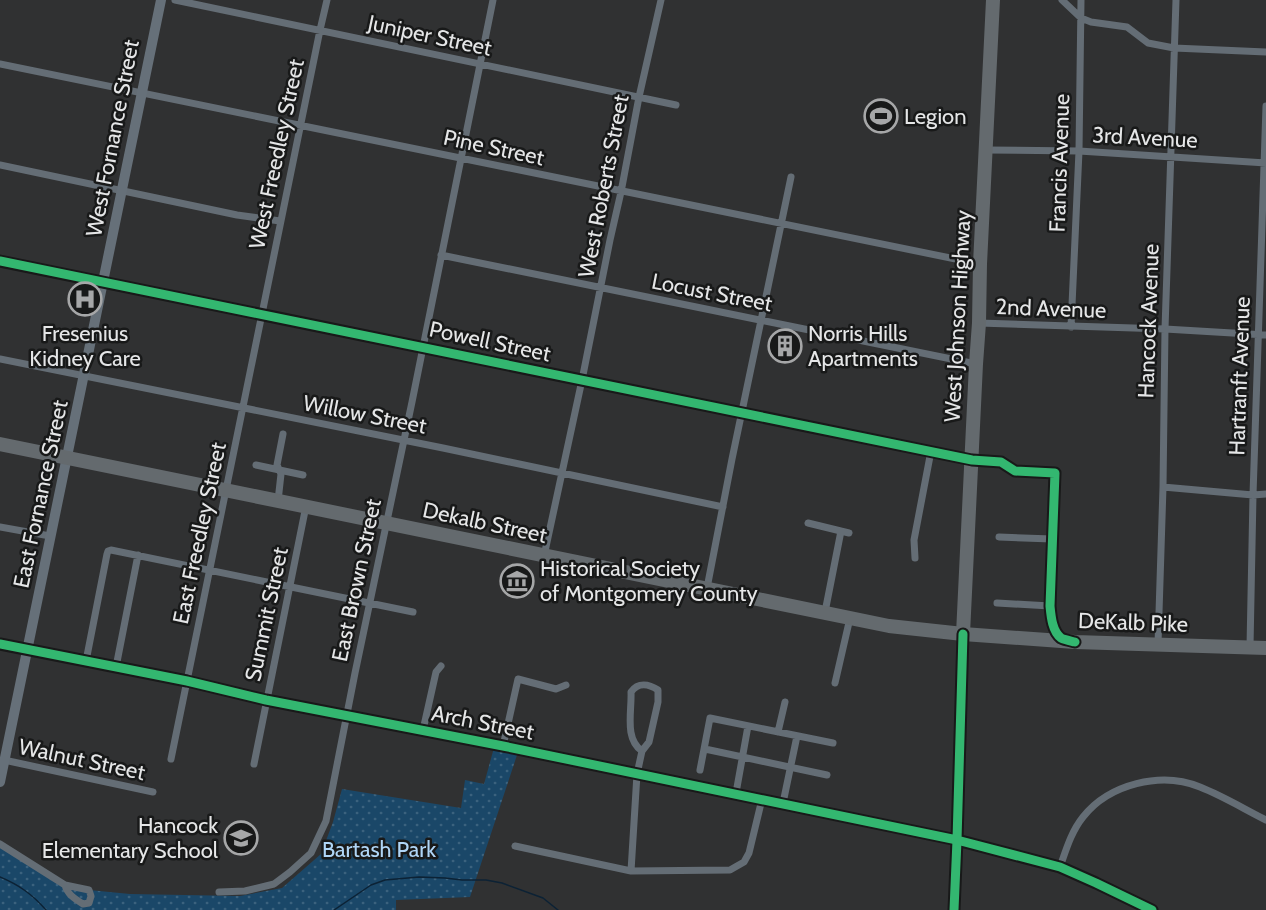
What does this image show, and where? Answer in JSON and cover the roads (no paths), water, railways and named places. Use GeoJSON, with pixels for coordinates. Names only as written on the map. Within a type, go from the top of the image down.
{"type":"FeatureCollection","features":[{"type":"Feature","properties":{"kind":"highway","name":"West Johnson Highway"},"geometry":{"type":"LineString","coordinates":[[963,633],[993,0]]}},
{"type":"Feature","properties":{"kind":"highway","name":"Dekalb Street"},"geometry":{"type":"LineString","coordinates":[[0,444],[889,626],[963,633]]}},
{"type":"Feature","properties":{"kind":"highway","name":"DeKalb Pike"},"geometry":{"type":"LineString","coordinates":[[963,633],[1075,642],[1266,648]]}},
{"type":"Feature","properties":{"kind":"street","name":"West Fornance Street"},"geometry":{"type":"LineString","coordinates":[[102,283],[161,0]]}},
{"type":"Feature","properties":{"kind":"street","name":"Juniper Street"},"geometry":{"type":"LineString","coordinates":[[175,0],[676,105]]}},
{"type":"Feature","properties":{"kind":"street","name":"West Freedley Street"},"geometry":{"type":"LineString","coordinates":[[262,315],[327,0]]}},
{"type":"Feature","properties":{"kind":"street","name":"East Brown Street"},"geometry":{"type":"LineString","coordinates":[[219,891],[245,891],[273,884],[310,853],[326,821],[492,0]]}},
{"type":"Feature","properties":{"kind":"street","name":"West Roberts Street"},"geometry":{"type":"LineString","coordinates":[[544,556],[661,0]]}},
{"type":"Feature","properties":{"kind":"street"},"geometry":{"type":"LineString","coordinates":[[1062,0],[1081,18],[1091,22],[1127,27],[1148,43],[1174,48],[1266,52]]}},
{"type":"Feature","properties":{"kind":"street","name":"Francis Avenue"},"geometry":{"type":"LineString","coordinates":[[1071,327],[1079,151],[1081,0]]}},
{"type":"Feature","properties":{"kind":"street","name":"Hancock Avenue"},"geometry":{"type":"LineString","coordinates":[[1158,644],[1165,329],[1176,0]]}},
{"type":"Feature","properties":{"kind":"street","name":"Pine Street"},"geometry":{"type":"LineString","coordinates":[[0,64],[980,264]]}},
{"type":"Feature","properties":{"kind":"street","name":"Hartranft Avenue"},"geometry":{"type":"LineString","coordinates":[[1250,648],[1253,495],[1262,335],[1266,106]]}},
{"type":"Feature","properties":{"kind":"street","name":"3rd Avenue"},"geometry":{"type":"LineString","coordinates":[[987,150],[1079,151],[1265,163]]}},
{"type":"Feature","properties":{"kind":"street"},"geometry":{"type":"LineString","coordinates":[[0,165],[237,215],[280,221]]}},
{"type":"Feature","properties":{"kind":"street"},"geometry":{"type":"LineString","coordinates":[[707,588],[791,177]]}},
{"type":"Feature","properties":{"kind":"street","name":"Locust Street"},"geometry":{"type":"LineString","coordinates":[[441,255],[976,364]]}},
{"type":"Feature","properties":{"kind":"street","name":"Powell Street"},"geometry":{"type":"LineString","coordinates":[[0,261],[931,452],[1001,462],[1015,471],[1055,472],[1052,539]]}},
{"type":"Feature","properties":{"kind":"street","name":"East Fornance Street"},"geometry":{"type":"LineString","coordinates":[[0,782],[102,283]]}},
{"type":"Feature","properties":{"kind":"street","name":"East Freedley Street"},"geometry":{"type":"LineString","coordinates":[[171,759],[262,315]]}},
{"type":"Feature","properties":{"kind":"street","name":"2nd Avenue"},"geometry":{"type":"LineString","coordinates":[[979,323],[1165,329],[1262,335]]}},
{"type":"Feature","properties":{"kind":"street","name":"Willow Street"},"geometry":{"type":"LineString","coordinates":[[0,359],[723,507]]}},
{"type":"Feature","properties":{"kind":"street"},"geometry":{"type":"LineString","coordinates":[[278,501],[281,474],[277,465],[283,434]]}},
{"type":"Feature","properties":{"kind":"street"},"geometry":{"type":"LineString","coordinates":[[915,558],[914,540],[931,452]]}},
{"type":"Feature","properties":{"kind":"street"},"geometry":{"type":"LineString","coordinates":[[256,465],[303,475]]}},
{"type":"Feature","properties":{"kind":"street"},"geometry":{"type":"LineString","coordinates":[[1163,487],[1253,495],[1266,494]]}},
{"type":"Feature","properties":{"kind":"street","name":"Summit Street"},"geometry":{"type":"LineString","coordinates":[[254,765],[306,506]]}},
{"type":"Feature","properties":{"kind":"street"},"geometry":{"type":"LineString","coordinates":[[808,523],[849,533]]}},
{"type":"Feature","properties":{"kind":"street"},"geometry":{"type":"LineString","coordinates":[[0,527],[50,536]]}},
{"type":"Feature","properties":{"kind":"street"},"geometry":{"type":"LineString","coordinates":[[825,612],[840,531]]}},
{"type":"Feature","properties":{"kind":"street"},"geometry":{"type":"LineString","coordinates":[[999,537],[1052,539],[1051,618],[1061,638],[1075,642]]}},
{"type":"Feature","properties":{"kind":"street"},"geometry":{"type":"LineString","coordinates":[[86,661],[108,551],[111,550],[413,612]]}},
{"type":"Feature","properties":{"kind":"street"},"geometry":{"type":"LineString","coordinates":[[116,667],[138,555]]}},
{"type":"Feature","properties":{"kind":"street"},"geometry":{"type":"LineString","coordinates":[[997,603],[1050,606]]}},
{"type":"Feature","properties":{"kind":"street"},"geometry":{"type":"LineString","coordinates":[[835,683],[850,617]]}},
{"type":"Feature","properties":{"kind":"street"},"geometry":{"type":"LineString","coordinates":[[954,910],[963,633]]}},
{"type":"Feature","properties":{"kind":"street","name":"Arch Street"},"geometry":{"type":"LineString","coordinates":[[0,644],[957,840],[1060,867],[1152,910]]}},
{"type":"Feature","properties":{"kind":"street"},"geometry":{"type":"LineString","coordinates":[[423,730],[436,672],[441,666]]}},
{"type":"Feature","properties":{"kind":"street"},"geometry":{"type":"LineString","coordinates":[[503,746],[518,679],[556,689],[566,685]]}},
{"type":"Feature","properties":{"kind":"street"},"geometry":{"type":"LineString","coordinates":[[631,871],[637,774],[642,751],[649,742],[658,702],[658,690],[647,685],[634,687],[631,692],[630,735],[636,747],[642,751]]}},
{"type":"Feature","properties":{"kind":"street"},"geometry":{"type":"LineString","coordinates":[[778,732],[785,702]]}},
{"type":"Feature","properties":{"kind":"street"},"geometry":{"type":"LineString","coordinates":[[700,770],[710,718],[833,743]]}},
{"type":"Feature","properties":{"kind":"street"},"geometry":{"type":"LineString","coordinates":[[736,794],[748,726]]}},
{"type":"Feature","properties":{"kind":"street"},"geometry":{"type":"LineString","coordinates":[[783,803],[797,736]]}},
{"type":"Feature","properties":{"kind":"street"},"geometry":{"type":"LineString","coordinates":[[705,749],[827,775]]}},
{"type":"Feature","properties":{"kind":"street","name":"Walnut Street"},"geometry":{"type":"LineString","coordinates":[[4,760],[153,792]]}},
{"type":"Feature","properties":{"kind":"street"},"geometry":{"type":"LineString","coordinates":[[1060,867],[1071,837],[1082,818],[1100,800],[1109,794],[1148,781],[1174,781],[1200,787],[1266,820]]}},
{"type":"Feature","properties":{"kind":"street"},"geometry":{"type":"LineString","coordinates":[[514,846],[631,871],[730,870],[740,866],[749,853],[762,799]]}},
{"type":"Feature","properties":{"kind":"street"},"geometry":{"type":"LineString","coordinates":[[0,844],[65,885]]}},
{"type":"Feature","properties":{"kind":"waterway"},"geometry":{"type":"LineString","coordinates":[[0,877],[25,890],[46,910]]}},
{"type":"Feature","properties":{"kind":"waterway"},"geometry":{"type":"LineString","coordinates":[[334,910],[371,885],[385,880],[419,877],[486,880],[502,883],[543,898],[558,910]]}},
{"type":"Feature","properties":{"kind":"place","name":"Legion"},"geometry":{"type":"Point","coordinates":[881,116]}},
{"type":"Feature","properties":{"kind":"place","name":"Fresenius Kidney Care"},"geometry":{"type":"Point","coordinates":[85,299]}},
{"type":"Feature","properties":{"kind":"place","name":"Norris Hills Apartments"},"geometry":{"type":"Point","coordinates":[785,346]}},
{"type":"Feature","properties":{"kind":"place","name":"Historical Society of Montgomery County"},"geometry":{"type":"Point","coordinates":[517,581]}},
{"type":"Feature","properties":{"kind":"place","name":"Hancock Elementary School"},"geometry":{"type":"Point","coordinates":[241,838]}},
{"type":"Feature","properties":{"kind":"park label","name":"Bartash Park"},"geometry":{"type":"Point","coordinates":[379,849]}}]}
